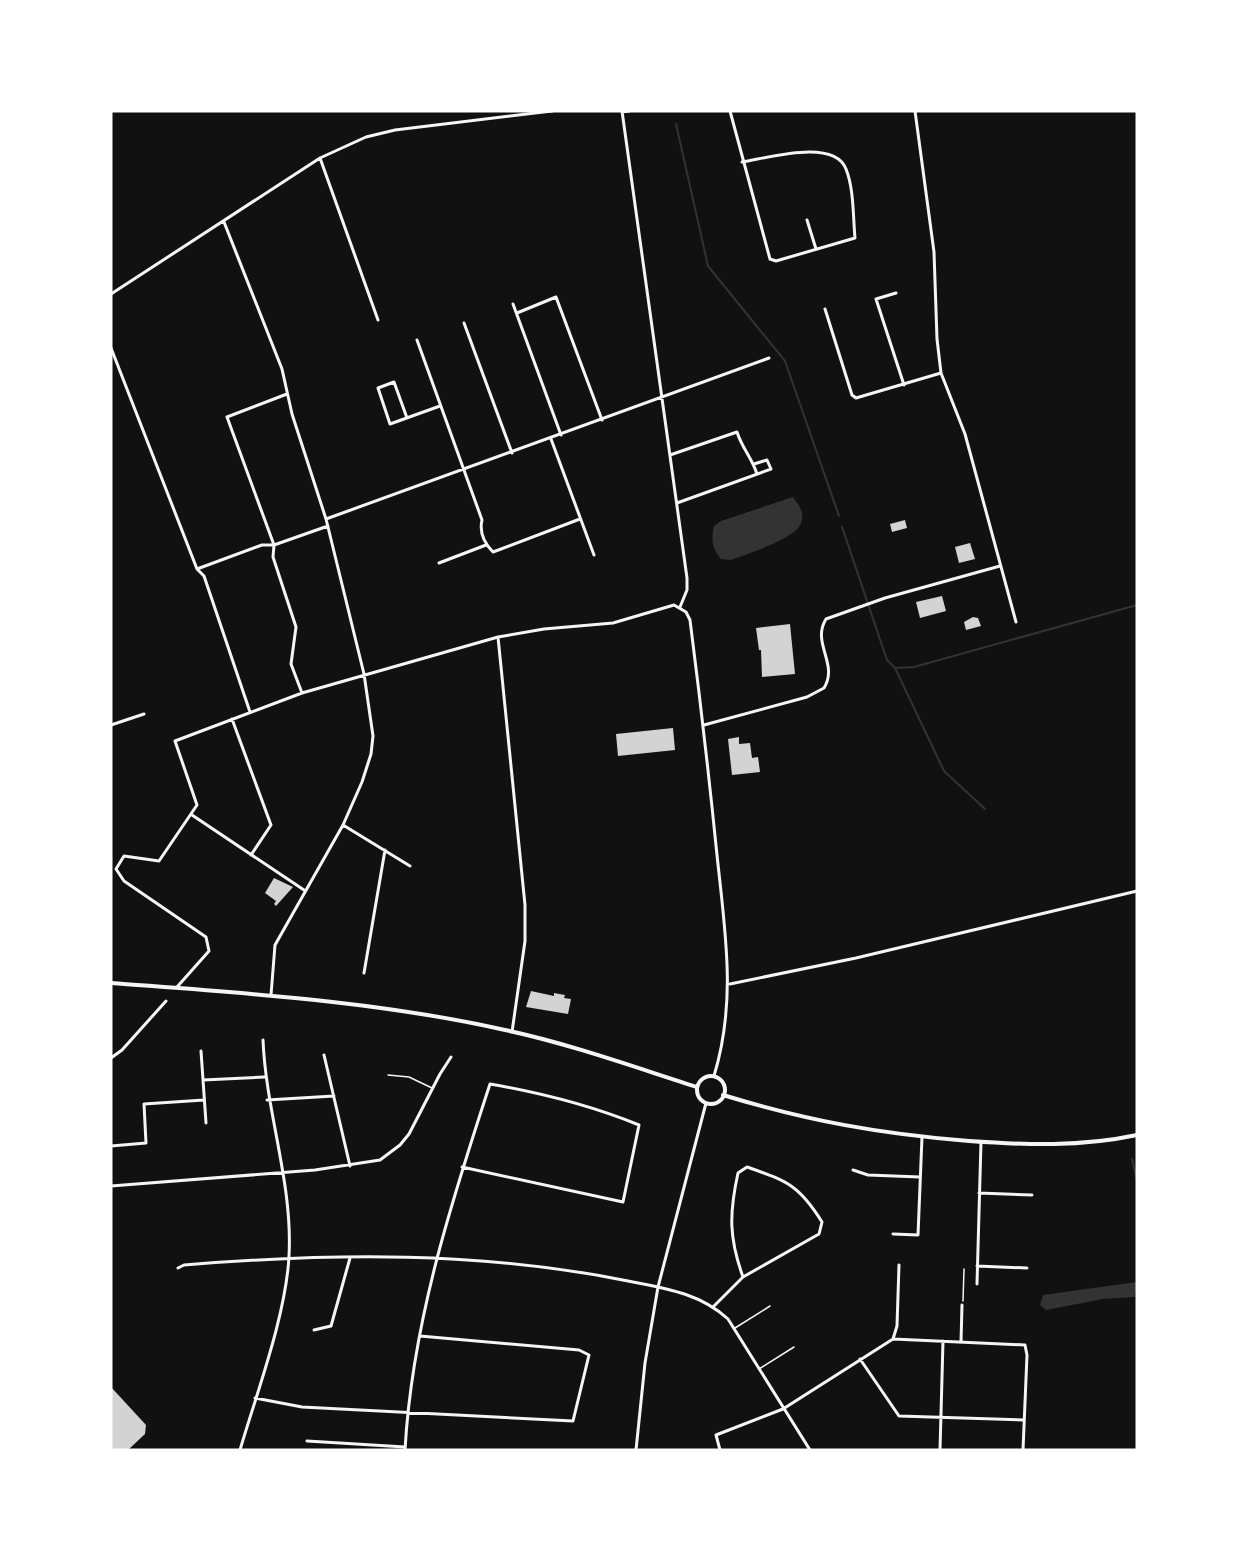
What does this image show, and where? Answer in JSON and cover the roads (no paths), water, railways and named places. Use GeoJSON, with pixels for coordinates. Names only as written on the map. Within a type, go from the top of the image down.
{"type":"FeatureCollection","features":[{"type":"Feature","properties":{"kind":"street"},"geometry":{"type":"LineString","coordinates":[[111,294],[320,158],[366,137],[395,130],[552,111]]}},
{"type":"Feature","properties":{"kind":"street"},"geometry":{"type":"LineString","coordinates":[[629,111],[622,112],[677,503],[687,590],[680,607]]}},
{"type":"Feature","properties":{"kind":"street"},"geometry":{"type":"LineString","coordinates":[[730,111],[742,162],[770,259],[776,261],[855,238],[850,184],[843,163],[833,155],[818,151],[742,162]]}},
{"type":"Feature","properties":{"kind":"street"},"geometry":{"type":"LineString","coordinates":[[915,111],[934,252],[936,339],[941,373],[965,434],[1017,622]]}},
{"type":"Feature","properties":{"kind":"street"},"geometry":{"type":"LineString","coordinates":[[320,158],[378,320]]}},
{"type":"Feature","properties":{"kind":"street"},"geometry":{"type":"LineString","coordinates":[[807,220],[816,249]]}},
{"type":"Feature","properties":{"kind":"street"},"geometry":{"type":"LineString","coordinates":[[224,222],[282,369],[287,394],[326,519],[364,674],[373,736],[371,754],[343,825],[304,890],[275,945],[270,997]]}},
{"type":"Feature","properties":{"kind":"street"},"geometry":{"type":"LineString","coordinates":[[896,293],[876,299],[904,386]]}},
{"type":"Feature","properties":{"kind":"street"},"geometry":{"type":"LineString","coordinates":[[516,313],[556,297],[602,420]]}},
{"type":"Feature","properties":{"kind":"street"},"geometry":{"type":"LineString","coordinates":[[513,304],[561,435]]}},
{"type":"Feature","properties":{"kind":"street"},"geometry":{"type":"LineString","coordinates":[[825,309],[852,394],[856,398],[904,386],[941,373]]}},
{"type":"Feature","properties":{"kind":"street"},"geometry":{"type":"LineString","coordinates":[[464,323],[513,453]]}},
{"type":"Feature","properties":{"kind":"street"},"geometry":{"type":"LineString","coordinates":[[417,340],[482,520],[480,529],[486,545],[493,552],[580,519]]}},
{"type":"Feature","properties":{"kind":"street"},"geometry":{"type":"LineString","coordinates":[[111,348],[197,569],[204,576],[250,712]]}},
{"type":"Feature","properties":{"kind":"street"},"geometry":{"type":"LineString","coordinates":[[326,519],[513,453],[769,358]]}},
{"type":"Feature","properties":{"kind":"street"},"geometry":{"type":"LineString","coordinates":[[406,418],[394,382],[378,388],[390,424],[440,406]]}},
{"type":"Feature","properties":{"kind":"street"},"geometry":{"type":"LineString","coordinates":[[287,394],[227,417],[274,545],[273,557],[296,627],[291,664],[302,693]]}},
{"type":"Feature","properties":{"kind":"street"},"geometry":{"type":"LineString","coordinates":[[670,455],[737,432],[741,446],[748,451],[758,474]]}},
{"type":"Feature","properties":{"kind":"street"},"geometry":{"type":"LineString","coordinates":[[551,439],[594,555]]}},
{"type":"Feature","properties":{"kind":"street"},"geometry":{"type":"LineString","coordinates":[[677,503],[771,469],[767,460],[754,464]]}},
{"type":"Feature","properties":{"kind":"street"},"geometry":{"type":"LineString","coordinates":[[197,569],[262,545],[274,545],[328,526]]}},
{"type":"Feature","properties":{"kind":"street"},"geometry":{"type":"LineString","coordinates":[[439,563],[486,545]]}},
{"type":"Feature","properties":{"kind":"street"},"geometry":{"type":"LineString","coordinates":[[704,726],[807,697],[824,688],[830,672],[820,636],[821,627],[826,619],[877,600],[1000,566]]}},
{"type":"Feature","properties":{"kind":"street"},"geometry":{"type":"LineString","coordinates":[[177,988],[209,951],[210,945],[206,937],[124,881],[116,868],[124,856],[159,861],[197,805],[175,741],[302,693],[498,637],[544,629],[613,622],[668,605],[680,607],[690,620],[704,726],[730,984],[725,1030],[714,1076]]}},
{"type":"Feature","properties":{"kind":"street"},"geometry":{"type":"LineString","coordinates":[[498,637],[525,905],[525,941],[512,1032]]}},
{"type":"Feature","properties":{"kind":"street"},"geometry":{"type":"LineString","coordinates":[[111,726],[144,714]]}},
{"type":"Feature","properties":{"kind":"street"},"geometry":{"type":"LineString","coordinates":[[232,719],[271,825],[251,855]]}},
{"type":"Feature","properties":{"kind":"street"},"geometry":{"type":"LineString","coordinates":[[192,815],[304,890]]}},
{"type":"Feature","properties":{"kind":"street"},"geometry":{"type":"LineString","coordinates":[[343,825],[410,866]]}},
{"type":"Feature","properties":{"kind":"street"},"geometry":{"type":"LineString","coordinates":[[364,973],[385,850]]}},
{"type":"Feature","properties":{"kind":"street"},"geometry":{"type":"LineString","coordinates":[[730,984],[856,958],[1137,891]]}},
{"type":"Feature","properties":{"kind":"street"},"geometry":{"type":"LineString","coordinates":[[111,983],[386,1010],[512,1032],[697,1086]]}},
{"type":"Feature","properties":{"kind":"street"},"geometry":{"type":"LineString","coordinates":[[111,1058],[123,1050],[166,1001]]}},
{"type":"Feature","properties":{"kind":"street"},"geometry":{"type":"LineString","coordinates":[[240,1450],[281,1306],[289,1257],[284,1173],[267,1101],[263,1040]]}},
{"type":"Feature","properties":{"kind":"street"},"geometry":{"type":"LineString","coordinates":[[201,1051],[206,1123]]}},
{"type":"Feature","properties":{"kind":"street"},"geometry":{"type":"LineString","coordinates":[[324,1055],[350,1166]]}},
{"type":"Feature","properties":{"kind":"street"},"geometry":{"type":"LineString","coordinates":[[111,1186],[284,1173],[350,1166],[381,1160],[400,1145],[409,1134],[432,1088],[451,1057]]}},
{"type":"Feature","properties":{"kind":"street"},"geometry":{"type":"LineString","coordinates":[[697,1086],[706,1077],[714,1076]]}},
{"type":"Feature","properties":{"kind":"street"},"geometry":{"type":"LineString","coordinates":[[706,1103],[718,1101],[723,1095],[724,1086],[714,1076]]}},
{"type":"Feature","properties":{"kind":"street"},"geometry":{"type":"LineString","coordinates":[[203,1080],[264,1077]]}},
{"type":"Feature","properties":{"kind":"street"},"geometry":{"type":"LineString","coordinates":[[307,1441],[405,1449],[407,1413],[436,1258],[462,1167],[490,1084],[554,1095],[639,1125],[623,1202],[462,1167]]}},
{"type":"Feature","properties":{"kind":"street"},"geometry":{"type":"LineString","coordinates":[[697,1086],[698,1095],[706,1103]]}},
{"type":"Feature","properties":{"kind":"street"},"geometry":{"type":"LineString","coordinates":[[723,1095],[802,1119],[922,1137],[981,1142],[1070,1144],[1137,1135]]}},
{"type":"Feature","properties":{"kind":"street"},"geometry":{"type":"LineString","coordinates":[[267,1101],[334,1096]]}},
{"type":"Feature","properties":{"kind":"street"},"geometry":{"type":"LineString","coordinates":[[111,1146],[146,1143],[144,1104],[204,1100]]}},
{"type":"Feature","properties":{"kind":"street"},"geometry":{"type":"LineString","coordinates":[[636,1450],[645,1363],[658,1287],[706,1103]]}},
{"type":"Feature","properties":{"kind":"street"},"geometry":{"type":"LineString","coordinates":[[893,1234],[918,1235],[922,1137]]}},
{"type":"Feature","properties":{"kind":"street"},"geometry":{"type":"LineString","coordinates":[[977,1284],[981,1142]]}},
{"type":"Feature","properties":{"kind":"street"},"geometry":{"type":"LineString","coordinates":[[714,1306],[743,1277],[819,1234],[822,1221],[806,1196],[784,1180],[747,1167],[738,1173],[730,1208],[731,1236],[743,1277]]}},
{"type":"Feature","properties":{"kind":"street"},"geometry":{"type":"LineString","coordinates":[[853,1170],[868,1175],[920,1177]]}},
{"type":"Feature","properties":{"kind":"street"},"geometry":{"type":"LineString","coordinates":[[979,1193],[1032,1195]]}},
{"type":"Feature","properties":{"kind":"street"},"geometry":{"type":"LineString","coordinates":[[178,1268],[184,1264],[289,1257],[436,1258],[515,1263],[683,1292],[714,1306],[734,1329],[810,1450]]}},
{"type":"Feature","properties":{"kind":"street"},"geometry":{"type":"LineString","coordinates":[[314,1330],[331,1326],[351,1258]]}},
{"type":"Feature","properties":{"kind":"street"},"geometry":{"type":"LineString","coordinates":[[893,1339],[897,1326],[899,1265]]}},
{"type":"Feature","properties":{"kind":"street"},"geometry":{"type":"LineString","coordinates":[[977,1266],[1027,1268]]}},
{"type":"Feature","properties":{"kind":"street"},"geometry":{"type":"LineString","coordinates":[[961,1342],[962,1305]]}},
{"type":"Feature","properties":{"kind":"street"},"geometry":{"type":"LineString","coordinates":[[255,1398],[302,1407],[573,1421],[589,1355],[579,1350],[420,1336]]}},
{"type":"Feature","properties":{"kind":"street"},"geometry":{"type":"LineString","coordinates":[[720,1450],[716,1435],[783,1409],[893,1339],[1025,1345],[1027,1349],[1023,1450]]}},
{"type":"Feature","properties":{"kind":"street"},"geometry":{"type":"LineString","coordinates":[[940,1450],[943,1341]]}},
{"type":"Feature","properties":{"kind":"street"},"geometry":{"type":"LineString","coordinates":[[860,1359],[896,1414],[1024,1420]]}},
{"type":"Feature","properties":{"kind":"lane"},"geometry":{"type":"LineString","coordinates":[[388,1075],[409,1077],[432,1088]]}},
{"type":"Feature","properties":{"kind":"lane"},"geometry":{"type":"LineString","coordinates":[[734,1329],[770,1306]]}},
{"type":"Feature","properties":{"kind":"lane"},"geometry":{"type":"LineString","coordinates":[[758,1369],[794,1347]]}},
{"type":"Feature","properties":{"kind":"waterway"},"geometry":{"type":"LineString","coordinates":[[676,124],[708,266],[785,361],[839,516]]}},
{"type":"Feature","properties":{"kind":"waterway"},"geometry":{"type":"LineString","coordinates":[[842,527],[887,660],[895,668],[914,667],[1137,605]]}},
{"type":"Feature","properties":{"kind":"waterway"},"geometry":{"type":"LineString","coordinates":[[895,668],[944,771],[985,809]]}},
{"type":"Feature","properties":{"kind":"waterway"},"geometry":{"type":"LineString","coordinates":[[1132,1159],[1137,1180]]}}]}
